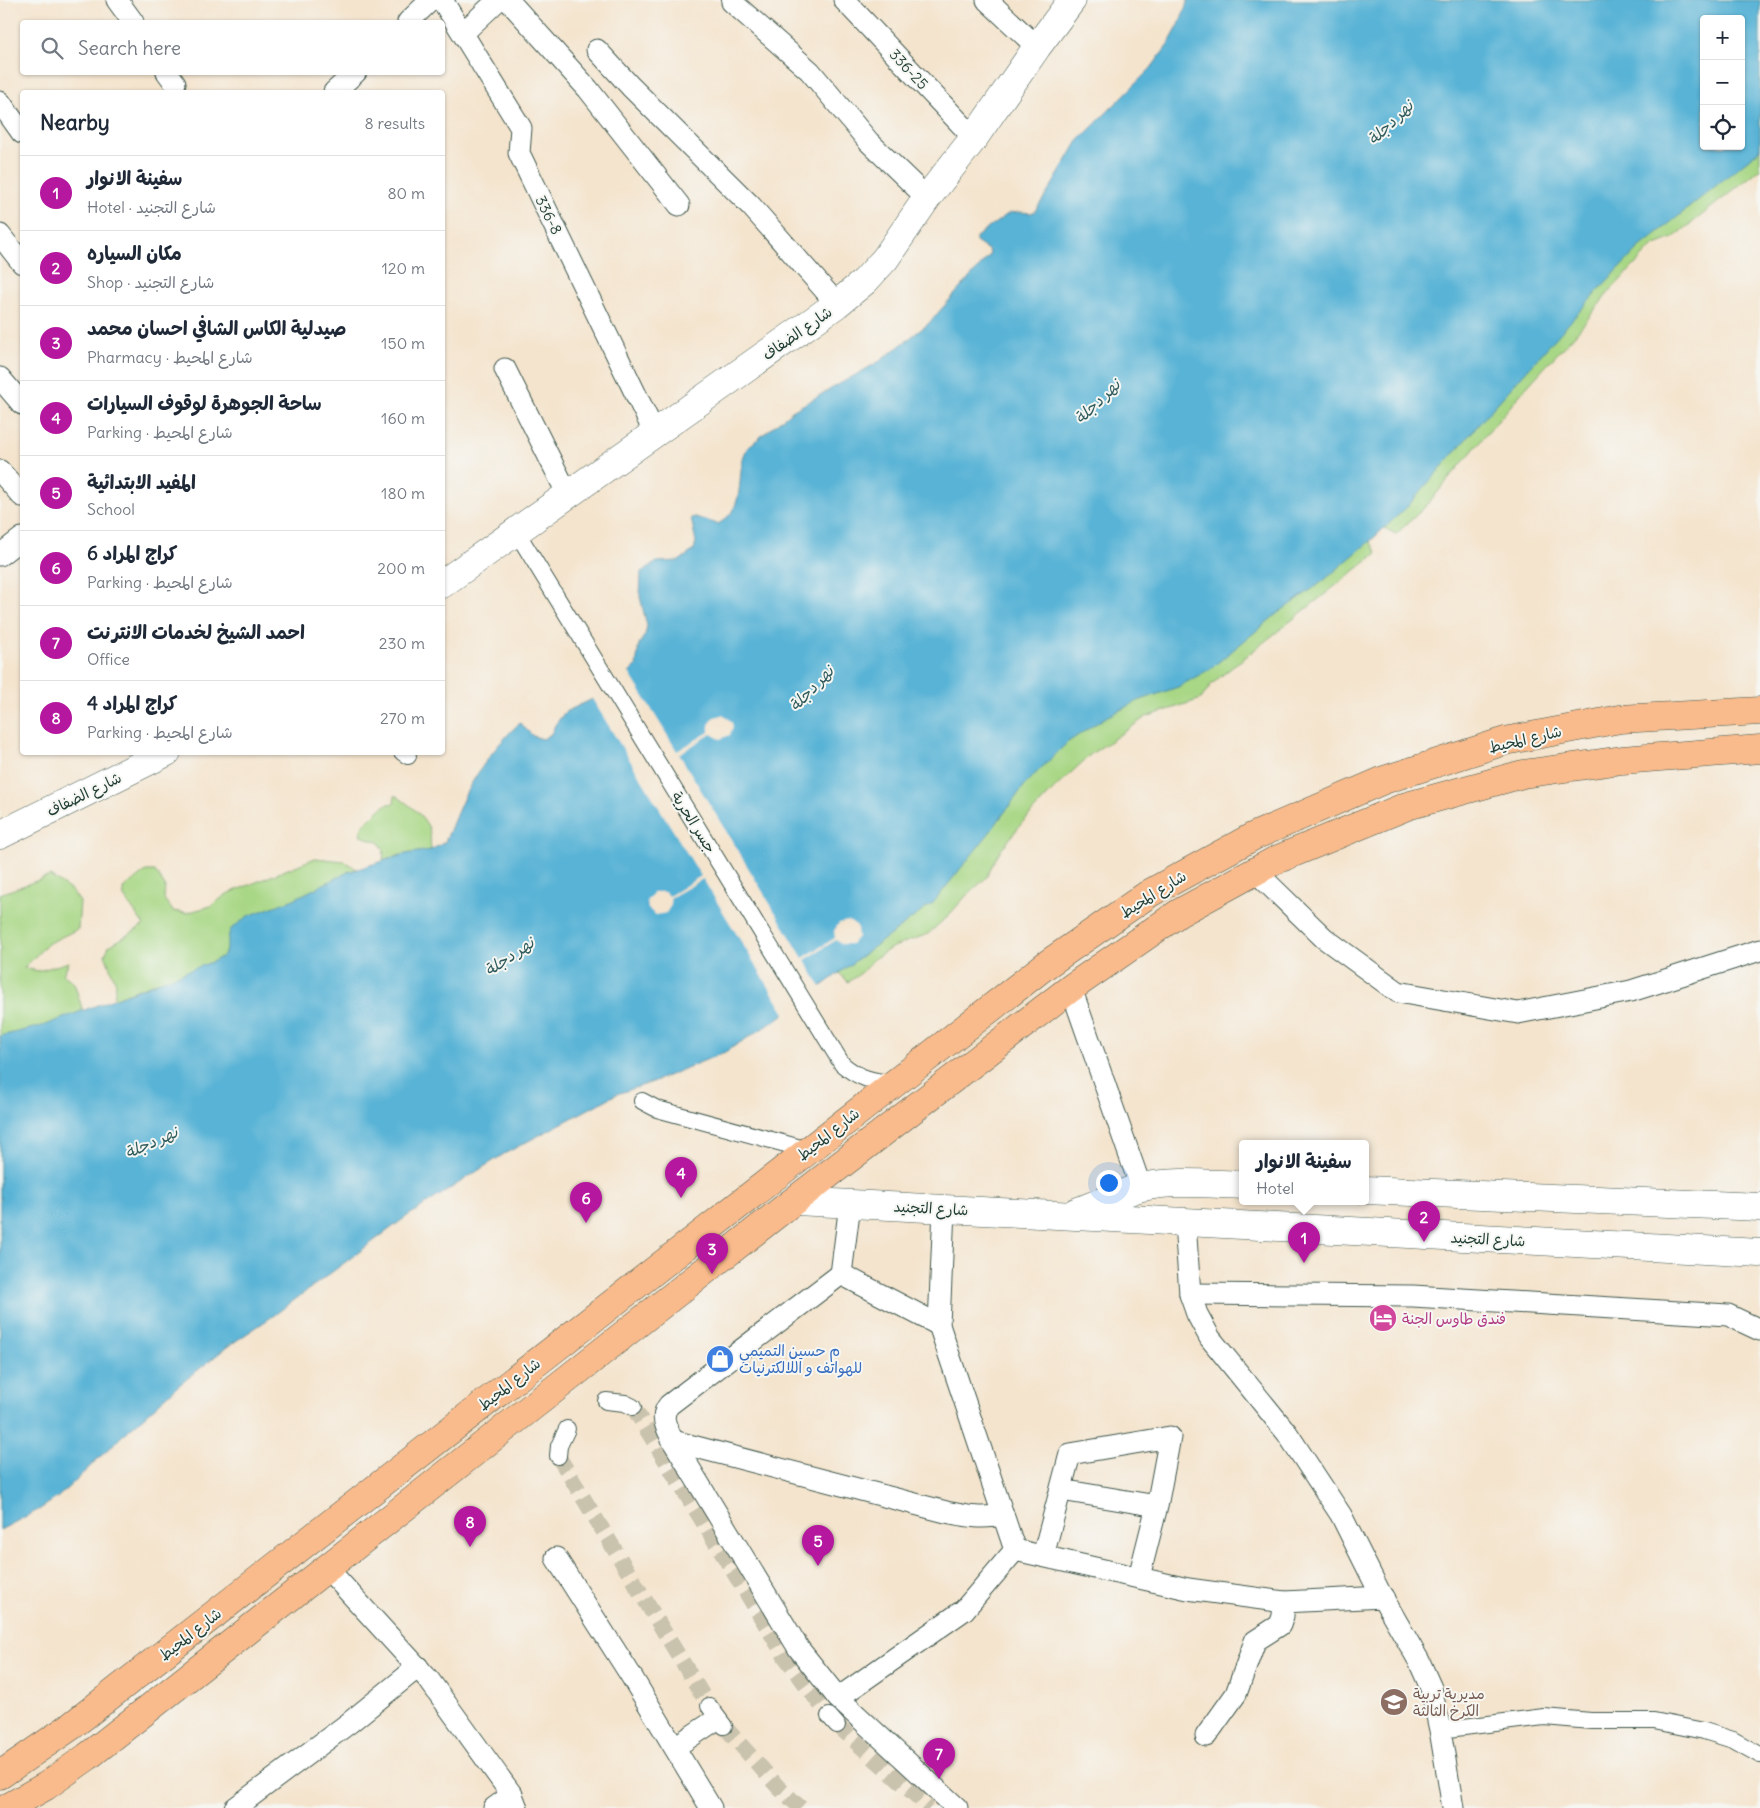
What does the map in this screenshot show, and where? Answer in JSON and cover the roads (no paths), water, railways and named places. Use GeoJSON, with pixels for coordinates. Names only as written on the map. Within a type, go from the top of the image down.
{"type":"FeatureCollection","features":[{"type":"Feature","properties":{"kind":"main road","name":"شارع المحيط"},"geometry":{"type":"LineString","coordinates":[[0,1775],[70,1727],[1046,965],[1150,893],[1254,836],[1362,789],[1505,741],[1620,719],[1760,711]]}},
{"type":"Feature","properties":{"kind":"main road","name":"شارع المحيط"},"geometry":{"type":"LineString","coordinates":[[7,1808],[46,1786],[88,1756],[946,1084],[1071,988],[1179,913],[1276,860],[1407,806],[1523,774],[1622,760],[1760,749]]}},
{"type":"Feature","properties":{"kind":"main road"},"geometry":{"type":"LineString","coordinates":[[1395,777],[1393,784],[1394,792],[1399,801],[1407,806]]}},
{"type":"Feature","properties":{"kind":"main road"},"geometry":{"type":"LineString","coordinates":[[1362,789],[1370,795],[1375,804],[1376,812],[1374,819]]}},
{"type":"Feature","properties":{"kind":"main road"},"geometry":{"type":"LineString","coordinates":[[924,1059],[925,1069],[929,1076],[936,1082],[946,1084]]}},
{"type":"Feature","properties":{"kind":"main road"},"geometry":{"type":"LineString","coordinates":[[892,1084],[902,1089],[909,1096],[912,1103],[912,1111]]}},
{"type":"Feature","properties":{"kind":"street"},"geometry":{"type":"LineString","coordinates":[[117,0],[132,20]]}},
{"type":"Feature","properties":{"kind":"street"},"geometry":{"type":"LineString","coordinates":[[410,20],[431,0]]}},
{"type":"Feature","properties":{"kind":"street","name":"336-8"},"geometry":{"type":"LineString","coordinates":[[442,0],[521,128],[519,153],[654,434]]}},
{"type":"Feature","properties":{"kind":"street"},"geometry":{"type":"LineString","coordinates":[[463,33],[498,0]]}},
{"type":"Feature","properties":{"kind":"street"},"geometry":{"type":"LineString","coordinates":[[508,0],[588,89],[679,205]]}},
{"type":"Feature","properties":{"kind":"street","name":"336-25"},"geometry":{"type":"LineString","coordinates":[[844,0],[974,138]]}},
{"type":"Feature","properties":{"kind":"street"},"geometry":{"type":"LineString","coordinates":[[987,0],[1037,47]]}},
{"type":"Feature","properties":{"kind":"street","name":"شارع الضفاف"},"geometry":{"type":"LineString","coordinates":[[446,575],[516,531],[568,495],[837,304],[865,281],[885,259],[927,198],[974,138],[1072,0]]}},
{"type":"Feature","properties":{"kind":"street"},"geometry":{"type":"LineString","coordinates":[[732,2],[810,71],[869,142],[927,198]]}},
{"type":"Feature","properties":{"kind":"street"},"geometry":{"type":"LineString","coordinates":[[597,50],[631,87],[750,206],[837,304]]}},
{"type":"Feature","properties":{"kind":"street"},"geometry":{"type":"LineString","coordinates":[[336,90],[353,75]]}},
{"type":"Feature","properties":{"kind":"street"},"geometry":{"type":"LineString","coordinates":[[0,102],[20,130]]}},
{"type":"Feature","properties":{"kind":"street"},"geometry":{"type":"LineString","coordinates":[[0,235],[20,261]]}},
{"type":"Feature","properties":{"kind":"street"},"geometry":{"type":"LineString","coordinates":[[505,369],[568,495]]}},
{"type":"Feature","properties":{"kind":"street"},"geometry":{"type":"LineString","coordinates":[[0,378],[20,402]]}},
{"type":"Feature","properties":{"kind":"street"},"geometry":{"type":"LineString","coordinates":[[0,471],[20,494]]}},
{"type":"Feature","properties":{"kind":"street","name":"جسر الحرية"},"geometry":{"type":"LineString","coordinates":[[516,531],[842,1064],[868,1080],[892,1084]]}},
{"type":"Feature","properties":{"kind":"street"},"geometry":{"type":"LineString","coordinates":[[0,554],[20,539]]}},
{"type":"Feature","properties":{"kind":"street","name":"شارع الضفاف"},"geometry":{"type":"LineString","coordinates":[[0,834],[161,755]]}},
{"type":"Feature","properties":{"kind":"street"},"geometry":{"type":"LineString","coordinates":[[1255,871],[1324,938],[1398,992],[1518,1012],[1631,991],[1760,950]]}},
{"type":"Feature","properties":{"kind":"street"},"geometry":{"type":"LineString","coordinates":[[1071,988],[1141,1188]]}},
{"type":"Feature","properties":{"kind":"street"},"geometry":{"type":"LineString","coordinates":[[642,1101],[657,1109],[808,1150]]}},
{"type":"Feature","properties":{"kind":"street","name":"شارع التجنيد"},"geometry":{"type":"LineString","coordinates":[[1066,1215],[1141,1188],[1183,1183],[1239,1185]]}},
{"type":"Feature","properties":{"kind":"street"},"geometry":{"type":"LineString","coordinates":[[1369,1190],[1760,1207]]}},
{"type":"Feature","properties":{"kind":"street","name":"شارع التجنيد"},"geometry":{"type":"LineString","coordinates":[[796,1201],[1760,1253]]}},
{"type":"Feature","properties":{"kind":"street"},"geometry":{"type":"LineString","coordinates":[[850,1204],[841,1274],[669,1405],[664,1414],[664,1420],[673,1441],[799,1650],[839,1712],[957,1808]]}},
{"type":"Feature","properties":{"kind":"street"},"geometry":{"type":"LineString","coordinates":[[944,1209],[939,1325],[1015,1550]]}},
{"type":"Feature","properties":{"kind":"street"},"geometry":{"type":"LineString","coordinates":[[1185,1223],[1190,1294],[1197,1314],[1210,1338],[1287,1433],[1341,1515],[1382,1597],[1419,1661],[1430,1688],[1440,1730],[1452,1808]]}},
{"type":"Feature","properties":{"kind":"street"},"geometry":{"type":"LineString","coordinates":[[841,1274],[939,1325]]}},
{"type":"Feature","properties":{"kind":"street"},"geometry":{"type":"LineString","coordinates":[[1190,1294],[1413,1296],[1728,1315],[1760,1330]]}},
{"type":"Feature","properties":{"kind":"street"},"geometry":{"type":"LineString","coordinates":[[606,1401],[625,1403],[633,1407]]}},
{"type":"Feature","properties":{"kind":"street"},"geometry":{"type":"LineString","coordinates":[[558,1456],[558,1446],[568,1429]]}},
{"type":"Feature","properties":{"kind":"street"},"geometry":{"type":"LineString","coordinates":[[1043,1556],[1070,1454],[1170,1437],[1157,1506],[1139,1577]]}},
{"type":"Feature","properties":{"kind":"street"},"geometry":{"type":"LineString","coordinates":[[673,1441],[946,1512],[978,1517],[1003,1514]]}},
{"type":"Feature","properties":{"kind":"street"},"geometry":{"type":"LineString","coordinates":[[1060,1490],[1157,1506]]}},
{"type":"Feature","properties":{"kind":"street"},"geometry":{"type":"LineString","coordinates":[[1015,1550],[1188,1589],[1284,1602],[1382,1597]]}},
{"type":"Feature","properties":{"kind":"street"},"geometry":{"type":"LineString","coordinates":[[839,1712],[964,1610],[1015,1550]]}},
{"type":"Feature","properties":{"kind":"street"},"geometry":{"type":"LineString","coordinates":[[556,1558],[675,1747],[711,1808]]}},
{"type":"Feature","properties":{"kind":"street"},"geometry":{"type":"LineString","coordinates":[[328,1568],[429,1680],[514,1802],[494,1808]]}},
{"type":"Feature","properties":{"kind":"street"},"geometry":{"type":"LineString","coordinates":[[1206,1736],[1236,1694],[1255,1641],[1280,1625],[1284,1602]]}},
{"type":"Feature","properties":{"kind":"street"},"geometry":{"type":"LineString","coordinates":[[235,1808],[349,1723],[418,1667]]}},
{"type":"Feature","properties":{"kind":"street"},"geometry":{"type":"LineString","coordinates":[[1440,1730],[1544,1717],[1591,1721],[1654,1721],[1733,1740],[1760,1755]]}},
{"type":"Feature","properties":{"kind":"street"},"geometry":{"type":"LineString","coordinates":[[675,1747],[714,1718]]}},
{"type":"Feature","properties":{"kind":"water","name":"نهر دجلة"},"geometry":{"type":"Polygon","coordinates":[[[1188,0],[1760,0],[1760,150],[1639,248],[1605,283],[1493,408],[1407,507],[1370,541],[1322,582],[1278,613],[1210,669],[1178,687],[1138,701],[1106,717],[1068,742],[1027,782],[933,903],[776,1020],[725,1052],[653,1082],[617,1094],[504,1154],[406,1217],[273,1316],[227,1347],[178,1386],[58,1497],[40,1509],[0,1530],[0,1036],[42,1026],[214,961],[225,953],[230,930],[248,916],[294,899],[348,872],[405,854],[431,850],[445,842],[471,784],[490,755],[512,730],[520,723],[533,736],[543,739],[551,734],[565,712],[597,697],[636,666],[639,644],[645,635],[647,626],[640,597],[641,572],[657,562],[679,561],[694,550],[696,542],[691,518],[695,517],[718,524],[728,517],[738,498],[741,467],[748,447],[792,411],[880,361],[928,324],[989,256],[988,250],[976,242],[976,237],[1009,213],[1031,213],[1035,211],[1078,141],[1151,68],[1168,45],[1179,25],[1188,0]]]}},
{"type":"Feature","properties":{"kind":"tunnel"},"geometry":{"type":"LineString","coordinates":[[633,1407],[786,1658],[829,1716]]}},
{"type":"Feature","properties":{"kind":"tunnel"},"geometry":{"type":"LineString","coordinates":[[558,1456],[709,1706]]}},
{"type":"Feature","properties":{"kind":"tunnel"},"geometry":{"type":"LineString","coordinates":[[837,1725],[930,1808]]}},
{"type":"Feature","properties":{"kind":"tunnel"},"geometry":{"type":"LineString","coordinates":[[724,1726],[779,1788],[801,1808]]}},
{"type":"Feature","properties":{"kind":"place","name":"ساحة الجوهرة لوقوف السيارات"},"geometry":{"type":"Point","coordinates":[681,1198]}},
{"type":"Feature","properties":{"kind":"place","name":"كراج المراد 6"},"geometry":{"type":"Point","coordinates":[586,1223]}},
{"type":"Feature","properties":{"kind":"place","name":"مكان السياره"},"geometry":{"type":"Point","coordinates":[1424,1242]}},
{"type":"Feature","properties":{"kind":"place","name":"سفينة الانوار"},"geometry":{"type":"Point","coordinates":[1304,1263]}},
{"type":"Feature","properties":{"kind":"place","name":"صيدلية الكاس الشافي احسان محمد"},"geometry":{"type":"Point","coordinates":[712,1274]}},
{"type":"Feature","properties":{"kind":"place","name":"فندق طاوس الجنة"},"geometry":{"type":"Point","coordinates":[1383,1318]}},
{"type":"Feature","properties":{"kind":"place","name":"م حسين التميمي للهواتف و اللالكترنيات"},"geometry":{"type":"Point","coordinates":[720,1359]}},
{"type":"Feature","properties":{"kind":"place","name":"كراج المراد 4"},"geometry":{"type":"Point","coordinates":[470,1547]}},
{"type":"Feature","properties":{"kind":"place","name":"المفيد الابتدائية"},"geometry":{"type":"Point","coordinates":[818,1566]}},
{"type":"Feature","properties":{"kind":"place","name":"مديرية تربية الكرخ الثالثة"},"geometry":{"type":"Point","coordinates":[1394,1702]}},
{"type":"Feature","properties":{"kind":"place","name":"احمد الشيخ لخدمات الانترنت"},"geometry":{"type":"Point","coordinates":[939,1779]}}]}
